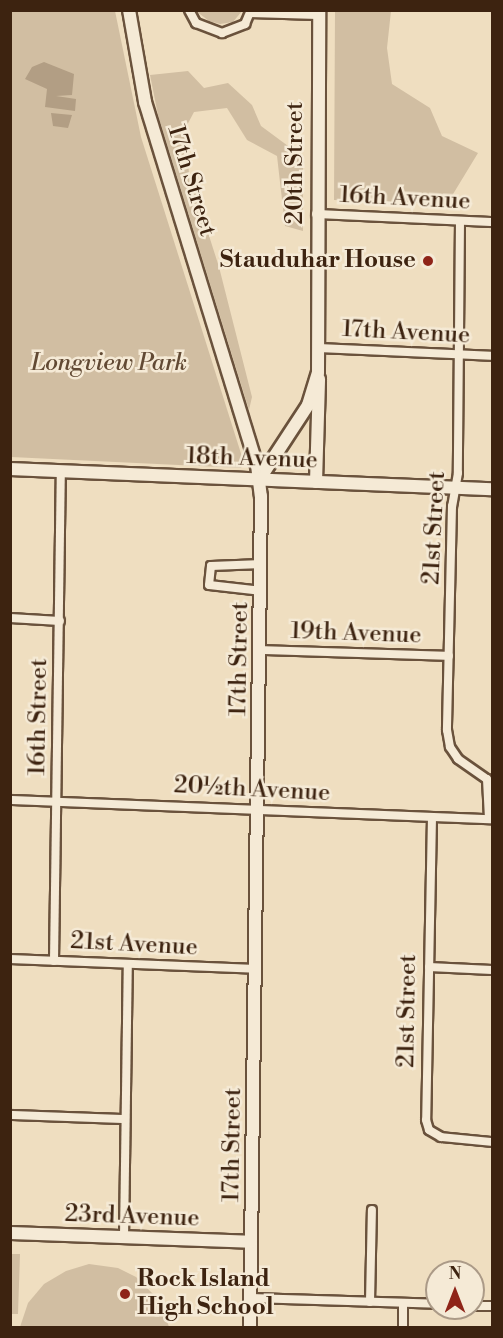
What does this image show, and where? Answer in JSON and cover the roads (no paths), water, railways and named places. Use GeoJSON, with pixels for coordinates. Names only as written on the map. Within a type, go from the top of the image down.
{"type":"FeatureCollection","features":[{"type":"Feature","properties":{"kind":"street"},"geometry":{"type":"LineString","coordinates":[[189,10],[196,22],[222,33],[246,24],[250,11],[318,13]]}},
{"type":"Feature","properties":{"kind":"street","name":"17th Street"},"geometry":{"type":"LineString","coordinates":[[132,11],[145,102],[259,480],[262,591],[250,1328]]}},
{"type":"Feature","properties":{"kind":"street","name":"20th Street"},"geometry":{"type":"LineString","coordinates":[[259,480],[280,442],[308,405],[318,373],[316,214],[318,13]]}},
{"type":"Feature","properties":{"kind":"street","name":"16th Avenue"},"geometry":{"type":"LineString","coordinates":[[316,214],[492,222]]}},
{"type":"Feature","properties":{"kind":"street","name":"21st Street"},"geometry":{"type":"LineString","coordinates":[[460,221],[449,656],[450,747],[458,759],[490,778],[491,819]]}},
{"type":"Feature","properties":{"kind":"street","name":"17th Avenue"},"geometry":{"type":"LineString","coordinates":[[317,348],[492,356]]}},
{"type":"Feature","properties":{"kind":"street"},"geometry":{"type":"LineString","coordinates":[[316,482],[321,398],[318,373]]}},
{"type":"Feature","properties":{"kind":"street","name":"18th Avenue"},"geometry":{"type":"LineString","coordinates":[[10,469],[61,474],[492,489]]}},
{"type":"Feature","properties":{"kind":"street","name":"16th Street"},"geometry":{"type":"LineString","coordinates":[[54,961],[61,474]]}},
{"type":"Feature","properties":{"kind":"street"},"geometry":{"type":"LineString","coordinates":[[262,564],[211,566],[209,585],[262,591]]}},
{"type":"Feature","properties":{"kind":"street"},"geometry":{"type":"LineString","coordinates":[[10,618],[60,621]]}},
{"type":"Feature","properties":{"kind":"street","name":"19th Avenue"},"geometry":{"type":"LineString","coordinates":[[261,650],[449,656]]}},
{"type":"Feature","properties":{"kind":"street","name":"20½th Avenue"},"geometry":{"type":"LineString","coordinates":[[10,800],[491,819]]}},
{"type":"Feature","properties":{"kind":"street","name":"21st Street"},"geometry":{"type":"LineString","coordinates":[[432,817],[426,1120],[433,1133],[456,1141],[492,1142]]}},
{"type":"Feature","properties":{"kind":"street","name":"21st Avenue"},"geometry":{"type":"LineString","coordinates":[[10,959],[256,969]]}},
{"type":"Feature","properties":{"kind":"street"},"geometry":{"type":"LineString","coordinates":[[124,1237],[128,964]]}},
{"type":"Feature","properties":{"kind":"street"},"geometry":{"type":"LineString","coordinates":[[429,967],[492,970]]}},
{"type":"Feature","properties":{"kind":"street"},"geometry":{"type":"LineString","coordinates":[[10,1115],[125,1119]]}},
{"type":"Feature","properties":{"kind":"street"},"geometry":{"type":"LineString","coordinates":[[370,1302],[372,1210]]}},
{"type":"Feature","properties":{"kind":"street","name":"23rd Avenue"},"geometry":{"type":"LineString","coordinates":[[10,1233],[251,1242]]}},
{"type":"Feature","properties":{"kind":"street"},"geometry":{"type":"LineString","coordinates":[[251,1298],[425,1304]]}},
{"type":"Feature","properties":{"kind":"street"},"geometry":{"type":"LineString","coordinates":[[403,1303],[403,1328]]}},
{"type":"Feature","properties":{"kind":"place","name":"Stauduhar House"},"geometry":{"type":"Point","coordinates":[428,261]}},
{"type":"Feature","properties":{"kind":"place","name":"Rock Island High School"},"geometry":{"type":"Point","coordinates":[125,1294]}},
{"type":"Feature","properties":{"kind":"park label","name":"Longview Park"},"geometry":{"type":"Point","coordinates":[109,364]}}]}
